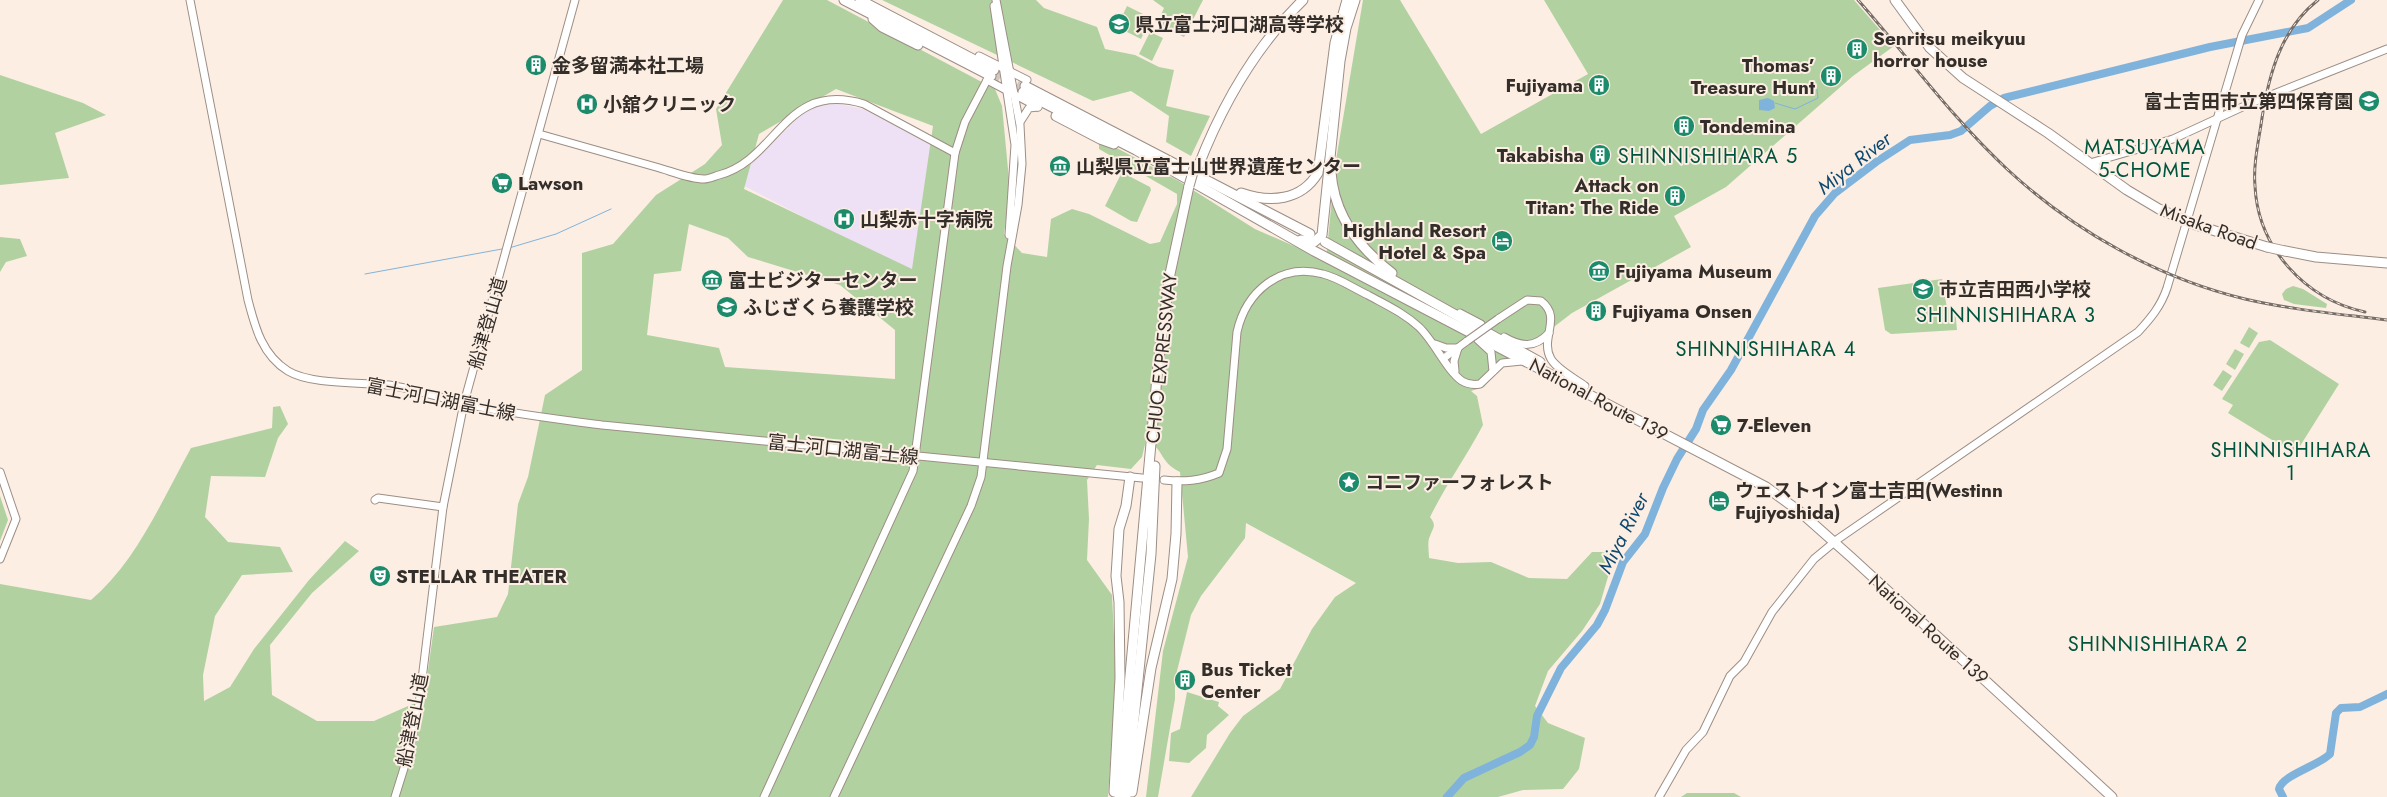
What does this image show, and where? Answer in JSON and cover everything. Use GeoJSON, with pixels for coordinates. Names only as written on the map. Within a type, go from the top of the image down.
{"type":"FeatureCollection","features":[{"type":"Feature","properties":{"kind":"highway"},"geometry":{"type":"LineString","coordinates":[[844,0],[859,2],[901,15],[979,56]]}},
{"type":"Feature","properties":{"kind":"highway"},"geometry":{"type":"LineString","coordinates":[[1197,166],[1214,122],[1239,76],[1266,34],[1295,0]]}},
{"type":"Feature","properties":{"kind":"highway"},"geometry":{"type":"LineString","coordinates":[[1197,166],[1216,123],[1242,76],[1267,40],[1303,0]]}},
{"type":"Feature","properties":{"kind":"highway"},"geometry":{"type":"LineString","coordinates":[[1264,224],[1305,242],[1314,242],[1322,234],[1335,43],[1346,0]]}},
{"type":"Feature","properties":{"kind":"highway"},"geometry":{"type":"LineString","coordinates":[[1202,178],[1252,197],[1283,198],[1300,192],[1314,179],[1326,154],[1346,28],[1355,0]]}},
{"type":"Feature","properties":{"kind":"highway","name":"Misaka Road"},"geometry":{"type":"LineString","coordinates":[[1895,0],[1918,34],[1934,52],[1963,78],[2150,204],[2188,221],[2285,252],[2316,257],[2387,263]]}},
{"type":"Feature","properties":{"kind":"highway"},"geometry":{"type":"LineString","coordinates":[[859,2],[882,27],[994,74]]}},
{"type":"Feature","properties":{"kind":"highway"},"geometry":{"type":"LineString","coordinates":[[859,2],[994,74]]}},
{"type":"Feature","properties":{"kind":"highway","name":"National Route 139"},"geometry":{"type":"LineString","coordinates":[[1022,88],[1138,148],[1202,178],[1318,239],[1428,298],[1676,437]]}},
{"type":"Feature","properties":{"kind":"highway"},"geometry":{"type":"LineString","coordinates":[[1038,107],[1100,139],[1138,148]]}},
{"type":"Feature","properties":{"kind":"highway","name":"National Route 139"},"geometry":{"type":"LineString","coordinates":[[1138,148],[1264,224],[1450,322],[1779,490],[2120,797]]}},
{"type":"Feature","properties":{"kind":"highway"},"geometry":{"type":"LineString","coordinates":[[1326,154],[1335,197],[1351,232],[1376,261],[1428,298]]}},
{"type":"Feature","properties":{"kind":"highway","name":"CHUO EXPRESSWAY"},"geometry":{"type":"LineString","coordinates":[[1146,554],[1163,328],[1177,234],[1197,166]]}},
{"type":"Feature","properties":{"kind":"highway"},"geometry":{"type":"LineString","coordinates":[[1318,239],[1329,255],[1364,277]]}},
{"type":"Feature","properties":{"kind":"highway"},"geometry":{"type":"LineString","coordinates":[[1114,797],[1120,678],[1119,602],[1116,576],[1119,529],[1126,506],[1130,477]]}},
{"type":"Feature","properties":{"kind":"highway"},"geometry":{"type":"LineString","coordinates":[[1132,797],[1151,668],[1172,579],[1176,534],[1177,482]]}},
{"type":"Feature","properties":{"kind":"highway","name":"National Route 139"},"geometry":{"type":"LineString","coordinates":[[1836,540],[2112,797]]}},
{"type":"Feature","properties":{"kind":"highway"},"geometry":{"type":"LineString","coordinates":[[1120,797],[1146,554]]}},
{"type":"Feature","properties":{"kind":"highway"},"geometry":{"type":"LineString","coordinates":[[1126,797],[1146,554]]}},
{"type":"Feature","properties":{"kind":"main road","name":"富士河口湖富士線"},"geometry":{"type":"LineString","coordinates":[[190,0],[248,300],[258,335],[264,347],[273,359],[289,372],[312,380],[390,385],[518,414],[602,425],[1142,478]]}},
{"type":"Feature","properties":{"kind":"main road","name":"船津登山道"},"geometry":{"type":"LineString","coordinates":[[395,797],[409,752],[419,704],[443,507],[464,403],[575,0]]}},
{"type":"Feature","properties":{"kind":"main road"},"geometry":{"type":"LineString","coordinates":[[995,0],[998,43],[994,82],[1004,79],[1010,72]]}},
{"type":"Feature","properties":{"kind":"main road"},"geometry":{"type":"LineString","coordinates":[[834,797],[972,506],[984,463],[1007,266],[1015,154],[1009,87],[1010,72],[995,0]]}},
{"type":"Feature","properties":{"kind":"main road"},"geometry":{"type":"LineString","coordinates":[[1659,797],[1686,750],[1703,732],[1730,676],[1744,662],[1772,612],[1814,559],[1836,540],[2138,332],[2151,318],[2163,300],[2188,221],[2238,47],[2259,0]]}},
{"type":"Feature","properties":{"kind":"main road"},"geometry":{"type":"LineString","coordinates":[[979,56],[994,54],[998,43]]}},
{"type":"Feature","properties":{"kind":"main road"},"geometry":{"type":"LineString","coordinates":[[2090,163],[2173,139],[2216,121],[2251,103],[2286,91],[2387,49]]}},
{"type":"Feature","properties":{"kind":"main road"},"geometry":{"type":"LineString","coordinates":[[979,56],[994,74],[1009,87],[1022,88]]}},
{"type":"Feature","properties":{"kind":"main road"},"geometry":{"type":"LineString","coordinates":[[994,74],[1010,72]]}},
{"type":"Feature","properties":{"kind":"main road"},"geometry":{"type":"LineString","coordinates":[[1010,72],[1038,107]]}},
{"type":"Feature","properties":{"kind":"main road"},"geometry":{"type":"LineString","coordinates":[[994,74],[1004,79],[1009,87]]}},
{"type":"Feature","properties":{"kind":"main road"},"geometry":{"type":"LineString","coordinates":[[764,797],[909,480],[917,456],[955,153],[964,122],[994,74]]}},
{"type":"Feature","properties":{"kind":"main road"},"geometry":{"type":"LineString","coordinates":[[1007,266],[1022,172],[1020,122],[1022,88],[1019,81],[1009,87]]}},
{"type":"Feature","properties":{"kind":"main road"},"geometry":{"type":"LineString","coordinates":[[538,134],[704,179],[736,168],[752,157],[801,109],[816,102],[833,99],[849,100],[864,104],[955,153]]}},
{"type":"Feature","properties":{"kind":"main road"},"geometry":{"type":"LineString","coordinates":[[1020,122],[1029,108],[1038,107]]}},
{"type":"Feature","properties":{"kind":"main road"},"geometry":{"type":"LineString","coordinates":[[1164,480],[1177,482],[1205,479],[1218,473],[1224,463],[1239,323],[1252,296],[1266,283],[1275,278],[1302,271],[1330,276],[1403,314],[1421,329],[1462,381],[1474,385],[1486,380],[1493,371],[1510,361],[1519,360],[1534,365]]}},
{"type":"Feature","properties":{"kind":"main road"},"geometry":{"type":"LineString","coordinates":[[1428,298],[1519,344],[1532,345],[1549,333]]}},
{"type":"Feature","properties":{"kind":"main road"},"geometry":{"type":"LineString","coordinates":[[1444,358],[1527,300],[1538,300],[1544,303],[1551,314],[1552,321],[1548,350],[1553,362],[1585,386]]}},
{"type":"Feature","properties":{"kind":"main road"},"geometry":{"type":"LineString","coordinates":[[1450,322],[1488,347],[1493,357],[1493,371]]}},
{"type":"Feature","properties":{"kind":"main road"},"geometry":{"type":"LineString","coordinates":[[1434,344],[1446,348],[1458,348]]}},
{"type":"Feature","properties":{"kind":"main road"},"geometry":{"type":"LineString","coordinates":[[1456,375],[1454,361],[1458,348]]}},
{"type":"Feature","properties":{"kind":"main road"},"geometry":{"type":"LineString","coordinates":[[0,472],[16,519],[0,559]]}},
{"type":"Feature","properties":{"kind":"main road"},"geometry":{"type":"LineString","coordinates":[[375,500],[378,498],[443,507]]}},
{"type":"Feature","properties":{"kind":"shaded area","name":"山梨赤十字病院"},"geometry":{"type":"Polygon","coordinates":[[[834,103],[863,109],[946,153],[934,285],[727,177],[754,161],[803,113],[821,105],[834,103]]]}},
{"type":"Feature","properties":{"kind":"green space"},"geometry":{"type":"Polygon","coordinates":[[[783,0],[827,0],[995,89],[1002,106],[1010,190],[1004,234],[1022,253],[1047,257],[1051,219],[1072,209],[1089,214],[1150,244],[1160,242],[1177,204],[1177,194],[1099,149],[1099,144],[1111,145],[1177,180],[1255,229],[1326,260],[1335,166],[1363,0],[1400,0],[1481,134],[1588,74],[1544,0],[1854,0],[1894,46],[1853,76],[1726,187],[1674,216],[1691,247],[1572,313],[1498,370],[1484,387],[1471,391],[1477,396],[1483,425],[1430,517],[1434,525],[1429,538],[1429,558],[1458,563],[1491,562],[1529,578],[1567,579],[1592,552],[1613,552],[1600,604],[1582,631],[1548,671],[1535,706],[1548,723],[1585,738],[1579,769],[1563,789],[1523,790],[1498,797],[1191,797],[1230,733],[1243,716],[1280,689],[1312,629],[1335,597],[1356,583],[1246,523],[1245,538],[1201,596],[1191,615],[1175,679],[1175,699],[1158,797],[1146,797],[1163,651],[1188,557],[1180,472],[1168,464],[1156,447],[1146,440],[1142,457],[1131,469],[1097,465],[1087,480],[1089,519],[1087,560],[1112,595],[1116,678],[1108,797],[0,797],[0,584],[91,600],[122,567],[135,548],[159,509],[191,448],[272,428],[273,407],[280,406],[288,424],[278,438],[265,477],[211,476],[205,517],[228,542],[280,547],[293,572],[242,575],[215,616],[203,675],[204,701],[230,687],[254,649],[309,580],[345,541],[359,551],[312,593],[270,645],[272,695],[317,721],[374,721],[424,699],[434,627],[497,617],[508,594],[518,504],[528,477],[545,395],[582,370],[582,253],[613,244],[656,195],[705,164],[722,145],[716,109],[783,0]],[[836,89],[759,134],[744,189],[912,269],[933,126],[836,89]],[[689,224],[681,271],[654,274],[647,335],[719,348],[725,367],[895,379],[895,330],[840,285],[748,257],[728,238],[689,224]]]}},
{"type":"Feature","properties":{"kind":"green space"},"geometry":{"type":"Polygon","coordinates":[[[882,0],[1036,0],[1044,8],[1097,27],[1105,49],[1135,55],[1159,67],[1174,70],[1166,106],[1210,116],[1191,156],[1166,142],[1169,116],[1131,91],[1093,101],[882,0]]]}},
{"type":"Feature","properties":{"kind":"green space"},"geometry":{"type":"Polygon","coordinates":[[[1153,0],[1203,0],[1184,37],[1157,23],[1164,8],[1153,0]]]}},
{"type":"Feature","properties":{"kind":"green space"},"geometry":{"type":"Polygon","coordinates":[[[1127,6],[1151,18],[1141,39],[1117,27],[1127,6]]]}},
{"type":"Feature","properties":{"kind":"green space"},"geometry":{"type":"Polygon","coordinates":[[[1150,32],[1163,38],[1152,61],[1139,54],[1150,32]]]}},
{"type":"Feature","properties":{"kind":"green space"},"geometry":{"type":"Polygon","coordinates":[[[0,75],[83,103],[106,115],[55,133],[69,178],[0,185],[0,75]]]}},
{"type":"Feature","properties":{"kind":"green space"},"geometry":{"type":"Polygon","coordinates":[[[1121,174],[1125,174],[1150,187],[1151,190],[1137,222],[1131,221],[1105,206],[1121,174]]]}},
{"type":"Feature","properties":{"kind":"green space"},"geometry":{"type":"Polygon","coordinates":[[[0,237],[20,239],[27,256],[6,262],[0,272],[0,237]]]}},
{"type":"Feature","properties":{"kind":"green space"},"geometry":{"type":"Polygon","coordinates":[[[1942,279],[1947,308],[1955,309],[1957,330],[1891,334],[1885,330],[1878,288],[1942,279]]]}},
{"type":"Feature","properties":{"kind":"green space"},"geometry":{"type":"Polygon","coordinates":[[[2293,286],[2303,289],[2327,304],[2326,308],[2294,304],[2284,300],[2282,294],[2286,289],[2293,286]]]}},
{"type":"Feature","properties":{"kind":"green space"},"geometry":{"type":"Polygon","coordinates":[[[2249,327],[2258,333],[2249,348],[2240,343],[2249,327]]]}},
{"type":"Feature","properties":{"kind":"green space"},"geometry":{"type":"Polygon","coordinates":[[[2270,340],[2339,384],[2295,454],[2228,413],[2233,405],[2222,399],[2259,342],[2270,340]]]}},
{"type":"Feature","properties":{"kind":"green space"},"geometry":{"type":"Polygon","coordinates":[[[2235,349],[2244,354],[2235,370],[2226,364],[2235,349]]]}},
{"type":"Feature","properties":{"kind":"green space"},"geometry":{"type":"Polygon","coordinates":[[[2223,370],[2232,376],[2222,391],[2213,385],[2223,370]]]}},
{"type":"Feature","properties":{"kind":"green space"},"geometry":{"type":"Polygon","coordinates":[[[0,496],[8,520],[0,541],[0,496]]]}},
{"type":"Feature","properties":{"kind":"green space"},"geometry":{"type":"Polygon","coordinates":[[[1187,692],[1219,702],[1218,706],[1229,715],[1207,735],[1206,748],[1189,763],[1169,761],[1171,733],[1180,729],[1187,692]]]}},
{"type":"Feature","properties":{"kind":"green space"},"geometry":{"type":"Polygon","coordinates":[[[1687,793],[1734,793],[1741,797],[1681,797],[1687,793]]]}},
{"type":"Feature","properties":{"kind":"water"},"geometry":{"type":"Polygon","coordinates":[[[1768,98],[1774,101],[1775,108],[1769,111],[1759,110],[1759,100],[1768,98]]]}},
{"type":"Feature","properties":{"kind":"waterway","name":"Miya River"},"geometry":{"type":"LineString","coordinates":[[1447,797],[1464,778],[1520,752],[1530,745],[1534,737],[1537,716],[1561,668],[1597,625],[1605,610],[1623,562],[1645,534],[1663,488],[1677,459],[1696,429],[1703,410],[1731,370],[1815,216],[1835,193],[1876,162],[1910,140],[1950,135],[1961,131],[1990,106],[2004,98],[2210,47],[2308,28],[2351,0]]}},
{"type":"Feature","properties":{"kind":"waterway"},"geometry":{"type":"LineString","coordinates":[[1775,103],[1795,109],[1818,98],[1817,89]]}},
{"type":"Feature","properties":{"kind":"waterway"},"geometry":{"type":"LineString","coordinates":[[509,248],[556,234],[611,209]]}},
{"type":"Feature","properties":{"kind":"waterway"},"geometry":{"type":"LineString","coordinates":[[365,274],[502,249]]}},
{"type":"Feature","properties":{"kind":"waterway"},"geometry":{"type":"LineString","coordinates":[[2283,797],[2279,789],[2287,779],[2330,754],[2336,713],[2341,708],[2360,707],[2387,694]]}},
{"type":"Feature","properties":{"kind":"tunnel"},"geometry":{"type":"LineString","coordinates":[[994,70],[1025,86]]}},
{"type":"Feature","properties":{"kind":"tunnel"},"geometry":{"type":"LineString","coordinates":[[991,76],[1023,92]]}},
{"type":"Feature","properties":{"kind":"railway"},"geometry":{"type":"LineString","coordinates":[[1858,0],[1968,130],[2008,170],[2034,192],[2089,232],[2149,265],[2213,290],[2280,306],[2387,320]]}},
{"type":"Feature","properties":{"kind":"railway"},"geometry":{"type":"LineString","coordinates":[[2318,0],[2305,12],[2286,38],[2268,85],[2256,160],[2255,186],[2258,209],[2265,230],[2275,250],[2305,283],[2323,296],[2365,312]]}},
{"type":"Feature","properties":{"kind":"place","name":"県立富士河口湖高等学校"},"geometry":{"type":"Point","coordinates":[1119,24]}},
{"type":"Feature","properties":{"kind":"place","name":"Senritsu meikyuu horror house"},"geometry":{"type":"Point","coordinates":[1857,49]}},
{"type":"Feature","properties":{"kind":"place","name":"金多留満本社工場"},"geometry":{"type":"Point","coordinates":[536,65]}},
{"type":"Feature","properties":{"kind":"place","name":"Thomas’ Treasure Hunt"},"geometry":{"type":"Point","coordinates":[1831,76]}},
{"type":"Feature","properties":{"kind":"place","name":"Fujiyama"},"geometry":{"type":"Point","coordinates":[1599,85]}},
{"type":"Feature","properties":{"kind":"place","name":"富士吉田市立第四保育園"},"geometry":{"type":"Point","coordinates":[2369,101]}},
{"type":"Feature","properties":{"kind":"place","name":"小舘クリニック"},"geometry":{"type":"Point","coordinates":[587,104]}},
{"type":"Feature","properties":{"kind":"place","name":"Tondemina"},"geometry":{"type":"Point","coordinates":[1684,126]}},
{"type":"Feature","properties":{"kind":"place","name":"Takabisha"},"geometry":{"type":"Point","coordinates":[1600,155]}},
{"type":"Feature","properties":{"kind":"place","name":"山梨県立富士山世界遺産センター"},"geometry":{"type":"Point","coordinates":[1060,166]}},
{"type":"Feature","properties":{"kind":"place","name":"Lawson"},"geometry":{"type":"Point","coordinates":[502,183]}},
{"type":"Feature","properties":{"kind":"place","name":"Attack on Titan: The Ride"},"geometry":{"type":"Point","coordinates":[1675,196]}},
{"type":"Feature","properties":{"kind":"place","name":"山梨赤十字病院"},"geometry":{"type":"Point","coordinates":[844,219]}},
{"type":"Feature","properties":{"kind":"place","name":"Highland Resort Hotel & Spa"},"geometry":{"type":"Point","coordinates":[1502,241]}},
{"type":"Feature","properties":{"kind":"place","name":"Fujiyama Museum"},"geometry":{"type":"Point","coordinates":[1599,271]}},
{"type":"Feature","properties":{"kind":"place","name":"富士ビジターセンター"},"geometry":{"type":"Point","coordinates":[712,280]}},
{"type":"Feature","properties":{"kind":"place","name":"市立吉田西小学校"},"geometry":{"type":"Point","coordinates":[1923,289]}},
{"type":"Feature","properties":{"kind":"place","name":"ふじざくら養護学校"},"geometry":{"type":"Point","coordinates":[727,307]}},
{"type":"Feature","properties":{"kind":"place","name":"Fujiyama Onsen"},"geometry":{"type":"Point","coordinates":[1596,311]}},
{"type":"Feature","properties":{"kind":"place","name":"7-Eleven"},"geometry":{"type":"Point","coordinates":[1721,425]}},
{"type":"Feature","properties":{"kind":"place","name":"コニファーフォレスト"},"geometry":{"type":"Point","coordinates":[1349,482]}},
{"type":"Feature","properties":{"kind":"place","name":"ウェストイン富士吉田(Westinn Fujiyoshida)"},"geometry":{"type":"Point","coordinates":[1719,501]}},
{"type":"Feature","properties":{"kind":"place","name":"STELLAR THEATER"},"geometry":{"type":"Point","coordinates":[380,576]}},
{"type":"Feature","properties":{"kind":"place","name":"Bus Ticket Center"},"geometry":{"type":"Point","coordinates":[1185,680]}},
{"type":"Feature","properties":{"kind":"district","name":"SHINNISHIHARA 5"},"geometry":{"type":"Point","coordinates":[1708,156]}},
{"type":"Feature","properties":{"kind":"district","name":"MATSUYAMA 5-CHOME"},"geometry":{"type":"Point","coordinates":[2145,158]}},
{"type":"Feature","properties":{"kind":"district","name":"SHINNISHIHARA 3"},"geometry":{"type":"Point","coordinates":[2006,315]}},
{"type":"Feature","properties":{"kind":"district","name":"SHINNISHIHARA 4"},"geometry":{"type":"Point","coordinates":[1766,349]}},
{"type":"Feature","properties":{"kind":"district","name":"SHINNISHIHARA 1"},"geometry":{"type":"Point","coordinates":[2291,462]}},
{"type":"Feature","properties":{"kind":"district","name":"SHINNISHIHARA 2"},"geometry":{"type":"Point","coordinates":[2158,644]}}]}
